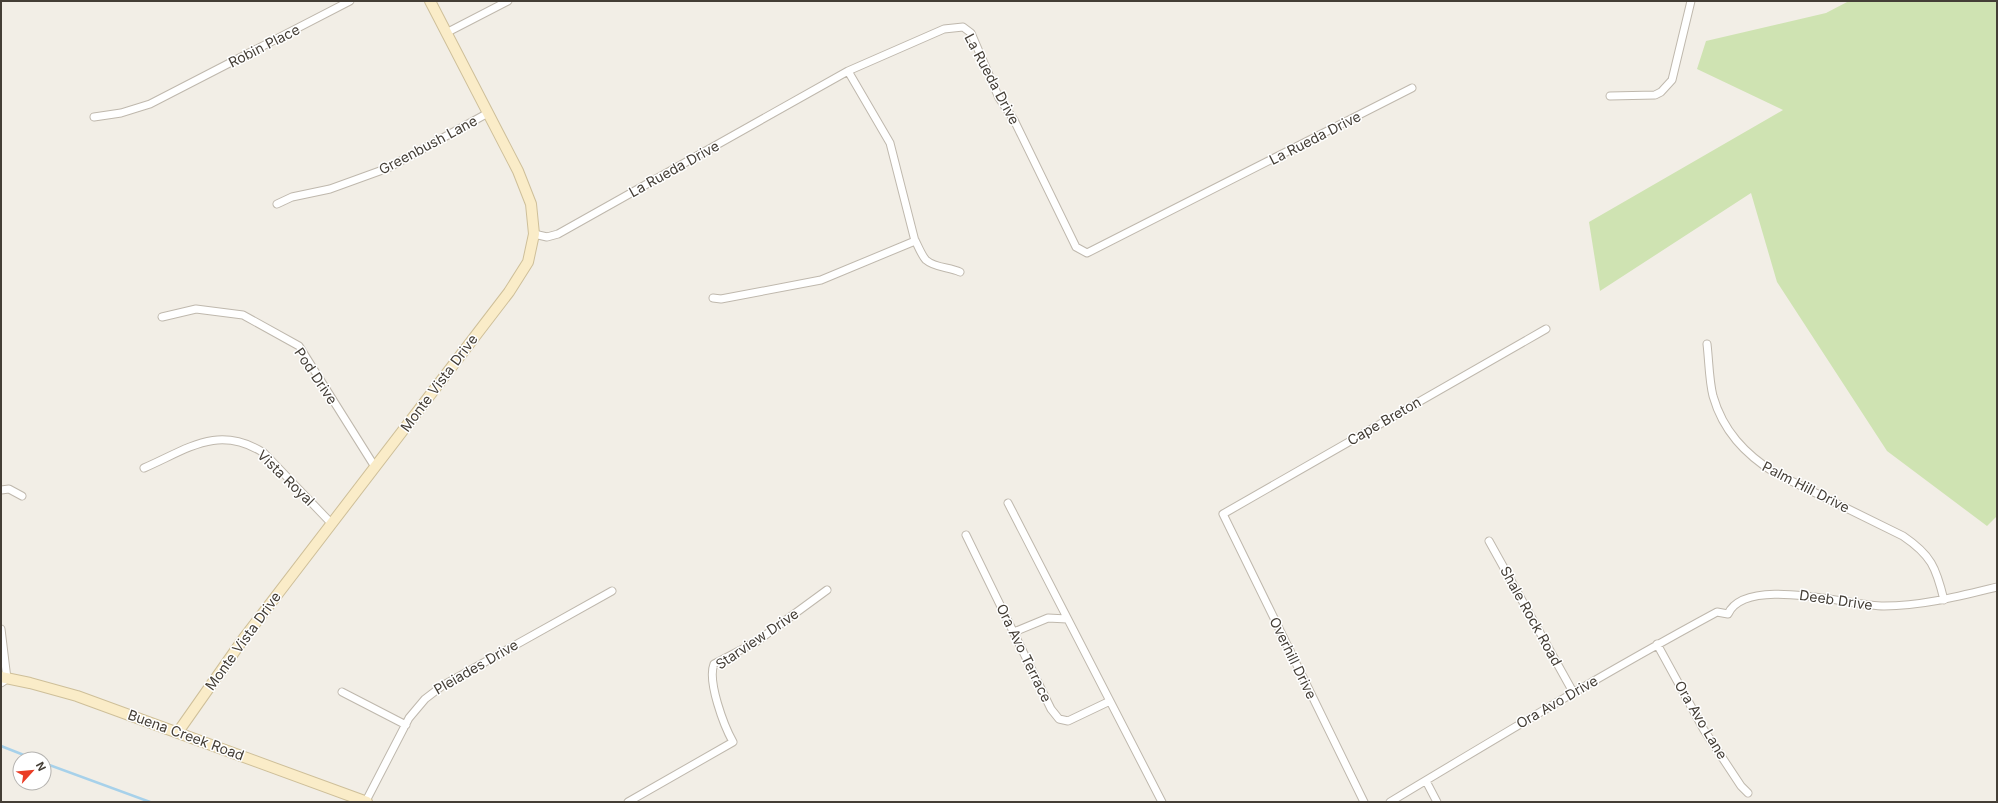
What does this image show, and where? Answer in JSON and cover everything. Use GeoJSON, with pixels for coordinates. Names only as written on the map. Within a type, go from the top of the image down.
{"type":"FeatureCollection","features":[{"type":"Feature","properties":{"kind":"main road","name":"Monte Vista Drive"},"geometry":{"type":"LineString","coordinates":[[178,732],[244,638],[509,292],[528,262],[534,234],[531,204],[518,171],[430,1]]}},
{"type":"Feature","properties":{"kind":"main road","name":"Buena Creek Road"},"geometry":{"type":"LineString","coordinates":[[3,680],[30,683],[77,696],[366,801]]}},
{"type":"Feature","properties":{"kind":"street","name":"Robin Place"},"geometry":{"type":"LineString","coordinates":[[94,116],[120,113],[150,104],[178,91],[350,1]]}},
{"type":"Feature","properties":{"kind":"street"},"geometry":{"type":"LineString","coordinates":[[446,33],[508,1]]}},
{"type":"Feature","properties":{"kind":"street"},"geometry":{"type":"LineString","coordinates":[[1610,96],[1655,95],[1661,92],[1672,80],[1691,1]]}},
{"type":"Feature","properties":{"kind":"street","name":"La Rueda Drive"},"geometry":{"type":"LineString","coordinates":[[534,234],[548,237],[558,234],[848,71],[944,29],[963,27],[968,29],[999,98],[1014,120],[1076,247],[1087,253],[1412,88]]}},
{"type":"Feature","properties":{"kind":"street"},"geometry":{"type":"LineString","coordinates":[[848,71],[890,143],[915,240],[925,260],[934,265],[960,272]]}},
{"type":"Feature","properties":{"kind":"street","name":"Greenbush Lane"},"geometry":{"type":"LineString","coordinates":[[277,204],[292,197],[330,189],[388,168],[488,114]]}},
{"type":"Feature","properties":{"kind":"street"},"geometry":{"type":"LineString","coordinates":[[713,298],[721,299],[776,290],[821,280],[915,240]]}},
{"type":"Feature","properties":{"kind":"street","name":"Pod Drive"},"geometry":{"type":"LineString","coordinates":[[162,316],[196,309],[243,315],[299,346],[375,467]]}},
{"type":"Feature","properties":{"kind":"street","name":"Cape Breton"},"geometry":{"type":"LineString","coordinates":[[1223,514],[1546,329]]}},
{"type":"Feature","properties":{"kind":"street","name":"Palm Hill Drive"},"geometry":{"type":"LineString","coordinates":[[1707,344],[1713,396],[1726,426],[1740,446],[1756,461],[1775,473],[1903,536],[1920,547],[1934,566],[1944,600]]}},
{"type":"Feature","properties":{"kind":"street","name":"Vista Royal"},"geometry":{"type":"LineString","coordinates":[[144,468],[203,442],[232,439],[251,445],[264,453],[332,524]]}},
{"type":"Feature","properties":{"kind":"street"},"geometry":{"type":"LineString","coordinates":[[1,490],[9,489],[22,496]]}},
{"type":"Feature","properties":{"kind":"street"},"geometry":{"type":"LineString","coordinates":[[1008,503],[1162,802]]}},
{"type":"Feature","properties":{"kind":"street","name":"Overhill Drive"},"geometry":{"type":"LineString","coordinates":[[1223,514],[1364,802]]}},
{"type":"Feature","properties":{"kind":"street","name":"Ora Avo Terrace"},"geometry":{"type":"LineString","coordinates":[[966,535],[1052,709],[1059,719],[1068,721],[1110,701]]}},
{"type":"Feature","properties":{"kind":"street","name":"Shale Rock Road"},"geometry":{"type":"LineString","coordinates":[[1489,541],[1573,692]]}},
{"type":"Feature","properties":{"kind":"street","name":"Deeb Drive"},"geometry":{"type":"LineString","coordinates":[[1728,614],[1730,609],[1742,599],[1769,595],[1790,594],[1861,605],[1885,606],[1944,600],[1997,587]]}},
{"type":"Feature","properties":{"kind":"street","name":"Starview Drive"},"geometry":{"type":"LineString","coordinates":[[628,802],[733,742],[725,729],[711,671],[714,664],[756,642],[827,590]]}},
{"type":"Feature","properties":{"kind":"street","name":"Pleiades Drive"},"geometry":{"type":"LineString","coordinates":[[366,801],[406,725],[420,703],[442,686],[612,591]]}},
{"type":"Feature","properties":{"kind":"street","name":"Ora Avo Drive"},"geometry":{"type":"LineString","coordinates":[[1390,802],[1573,692],[1658,644],[1717,612],[1728,614]]}},
{"type":"Feature","properties":{"kind":"street"},"geometry":{"type":"LineString","coordinates":[[1014,632],[1048,618],[1067,619]]}},
{"type":"Feature","properties":{"kind":"street"},"geometry":{"type":"LineString","coordinates":[[1,629],[3,680]]}},
{"type":"Feature","properties":{"kind":"street","name":"Ora Avo Lane"},"geometry":{"type":"LineString","coordinates":[[1658,644],[1704,730],[1741,786],[1748,794]]}},
{"type":"Feature","properties":{"kind":"street"},"geometry":{"type":"LineString","coordinates":[[342,692],[406,725]]}},
{"type":"Feature","properties":{"kind":"street"},"geometry":{"type":"LineString","coordinates":[[1426,781],[1438,802]]}},
{"type":"Feature","properties":{"kind":"green space"},"geometry":{"type":"Polygon","coordinates":[[[1849,1],[1997,2],[1997,516],[1987,526],[1887,451],[1777,282],[1751,193],[1600,291],[1589,222],[1783,110],[1697,69],[1706,41],[1826,13],[1849,1]]]}},
{"type":"Feature","properties":{"kind":"waterway"},"geometry":{"type":"LineString","coordinates":[[1,746],[14,751]]}},
{"type":"Feature","properties":{"kind":"waterway"},"geometry":{"type":"LineString","coordinates":[[52,766],[150,802]]}}]}
